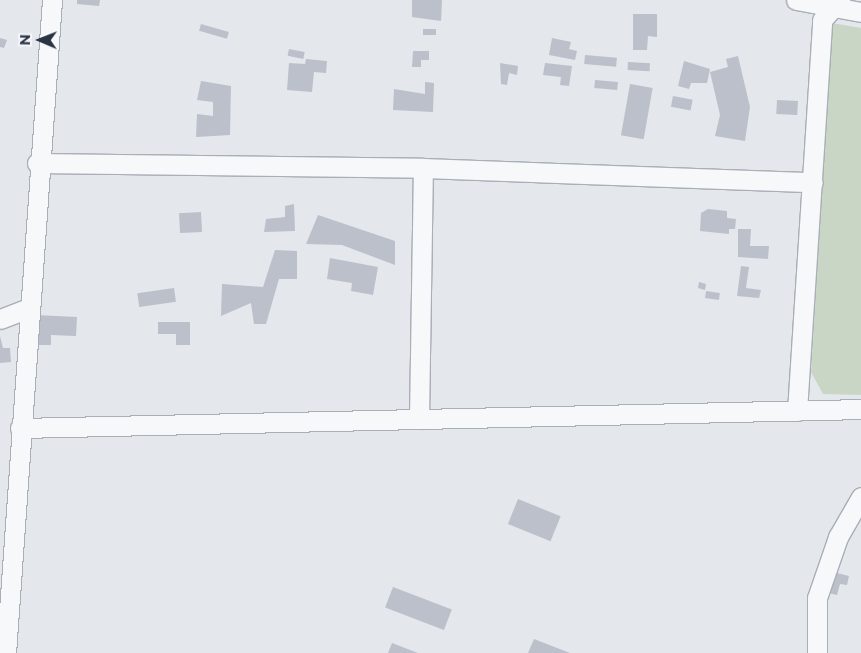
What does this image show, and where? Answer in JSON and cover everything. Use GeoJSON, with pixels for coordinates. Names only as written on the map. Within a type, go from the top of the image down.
{"type":"FeatureCollection","features":[{"type":"Feature","properties":{"kind":"street"},"geometry":{"type":"LineString","coordinates":[[6,653],[9,460],[20,428],[37,163],[52,0]]}},
{"type":"Feature","properties":{"kind":"street"},"geometry":{"type":"LineString","coordinates":[[796,0],[838,4],[861,12]]}},
{"type":"Feature","properties":{"kind":"street"},"geometry":{"type":"LineString","coordinates":[[796,410],[813,182],[822,20],[838,4]]}},
{"type":"Feature","properties":{"kind":"street"},"geometry":{"type":"LineString","coordinates":[[37,163],[423,168],[813,182]]}},
{"type":"Feature","properties":{"kind":"street"},"geometry":{"type":"LineString","coordinates":[[419,419],[423,168]]}},
{"type":"Feature","properties":{"kind":"street"},"geometry":{"type":"LineString","coordinates":[[0,319],[28,308]]}},
{"type":"Feature","properties":{"kind":"street"},"geometry":{"type":"LineString","coordinates":[[20,428],[861,410]]}},
{"type":"Feature","properties":{"kind":"street"},"geometry":{"type":"LineString","coordinates":[[817,653],[817,598],[838,537],[861,497]]}},
{"type":"Feature","properties":{"kind":"green space"},"geometry":{"type":"Polygon","coordinates":[[[832,23],[861,28],[861,395],[823,394],[811,372],[832,23]]]}},
{"type":"Feature","properties":{"kind":"building"},"geometry":{"type":"Polygon","coordinates":[[[77,0],[100,0],[99,6],[77,4],[77,0]]]}},
{"type":"Feature","properties":{"kind":"building"},"geometry":{"type":"Polygon","coordinates":[[[412,0],[442,0],[441,21],[412,17],[412,0]]]}},
{"type":"Feature","properties":{"kind":"building"},"geometry":{"type":"Polygon","coordinates":[[[633,14],[657,14],[657,37],[648,36],[647,50],[633,50],[633,14]]]}},
{"type":"Feature","properties":{"kind":"building"},"geometry":{"type":"Polygon","coordinates":[[[201,24],[229,32],[227,39],[199,31],[201,24]]]}},
{"type":"Feature","properties":{"kind":"building"},"geometry":{"type":"Polygon","coordinates":[[[423,29],[436,29],[436,35],[423,35],[423,29]]]}},
{"type":"Feature","properties":{"kind":"building"},"geometry":{"type":"Polygon","coordinates":[[[0,38],[7,40],[4,48],[0,47],[0,38]]]}},
{"type":"Feature","properties":{"kind":"building"},"geometry":{"type":"Polygon","coordinates":[[[552,38],[571,42],[569,49],[577,51],[575,60],[549,55],[552,38]]]}},
{"type":"Feature","properties":{"kind":"building"},"geometry":{"type":"Polygon","coordinates":[[[289,49],[305,52],[303,59],[288,56],[289,49]]]}},
{"type":"Feature","properties":{"kind":"building"},"geometry":{"type":"Polygon","coordinates":[[[413,51],[429,51],[429,60],[421,60],[421,67],[412,67],[413,51]]]}},
{"type":"Feature","properties":{"kind":"building"},"geometry":{"type":"Polygon","coordinates":[[[585,55],[617,58],[616,67],[584,64],[585,55]]]}},
{"type":"Feature","properties":{"kind":"building"},"geometry":{"type":"Polygon","coordinates":[[[738,56],[750,107],[745,141],[715,136],[720,115],[710,72],[728,67],[726,59],[738,56]]]}},
{"type":"Feature","properties":{"kind":"building"},"geometry":{"type":"Polygon","coordinates":[[[306,59],[327,61],[326,73],[314,72],[312,92],[287,90],[289,63],[305,64],[306,59]]]}},
{"type":"Feature","properties":{"kind":"building"},"geometry":{"type":"Polygon","coordinates":[[[684,61],[710,69],[707,83],[691,83],[689,89],[678,86],[684,61]]]}},
{"type":"Feature","properties":{"kind":"building"},"geometry":{"type":"Polygon","coordinates":[[[628,62],[650,63],[650,71],[628,70],[628,62]]]}},
{"type":"Feature","properties":{"kind":"building"},"geometry":{"type":"Polygon","coordinates":[[[500,63],[518,66],[517,75],[509,73],[507,85],[501,84],[500,63]]]}},
{"type":"Feature","properties":{"kind":"building"},"geometry":{"type":"Polygon","coordinates":[[[545,63],[572,66],[569,86],[560,85],[561,77],[543,75],[545,63]]]}},
{"type":"Feature","properties":{"kind":"building"},"geometry":{"type":"Polygon","coordinates":[[[595,80],[618,82],[617,90],[594,88],[595,80]]]}},
{"type":"Feature","properties":{"kind":"building"},"geometry":{"type":"Polygon","coordinates":[[[201,81],[231,86],[230,135],[196,137],[197,114],[213,116],[213,102],[197,100],[201,81]]]}},
{"type":"Feature","properties":{"kind":"building"},"geometry":{"type":"Polygon","coordinates":[[[425,82],[434,83],[433,112],[393,110],[394,89],[425,94],[425,82]]]}},
{"type":"Feature","properties":{"kind":"building"},"geometry":{"type":"Polygon","coordinates":[[[630,84],[653,88],[644,139],[621,135],[630,84]]]}},
{"type":"Feature","properties":{"kind":"building"},"geometry":{"type":"Polygon","coordinates":[[[673,96],[693,100],[691,111],[671,107],[673,96]]]}},
{"type":"Feature","properties":{"kind":"building"},"geometry":{"type":"Polygon","coordinates":[[[777,100],[798,101],[797,115],[776,114],[777,100]]]}},
{"type":"Feature","properties":{"kind":"building"},"geometry":{"type":"Polygon","coordinates":[[[294,204],[295,231],[264,232],[266,219],[285,217],[285,206],[294,204]]]}},
{"type":"Feature","properties":{"kind":"building"},"geometry":{"type":"Polygon","coordinates":[[[708,209],[727,211],[727,218],[736,219],[735,229],[729,229],[729,234],[700,231],[701,213],[708,209]]]}},
{"type":"Feature","properties":{"kind":"building"},"geometry":{"type":"Polygon","coordinates":[[[201,212],[202,232],[180,233],[179,213],[201,212]]]}},
{"type":"Feature","properties":{"kind":"building"},"geometry":{"type":"Polygon","coordinates":[[[318,215],[395,241],[395,265],[342,245],[306,244],[318,215]]]}},
{"type":"Feature","properties":{"kind":"building"},"geometry":{"type":"Polygon","coordinates":[[[738,229],[751,229],[750,246],[769,246],[768,259],[738,257],[738,229]]]}},
{"type":"Feature","properties":{"kind":"building"},"geometry":{"type":"Polygon","coordinates":[[[275,250],[297,251],[297,279],[279,279],[266,324],[254,324],[251,303],[221,316],[222,284],[263,287],[275,250]]]}},
{"type":"Feature","properties":{"kind":"building"},"geometry":{"type":"Polygon","coordinates":[[[330,258],[378,267],[373,295],[351,291],[352,283],[327,279],[330,258]]]}},
{"type":"Feature","properties":{"kind":"building"},"geometry":{"type":"Polygon","coordinates":[[[741,266],[749,267],[746,288],[761,290],[759,298],[737,296],[741,266]]]}},
{"type":"Feature","properties":{"kind":"building"},"geometry":{"type":"Polygon","coordinates":[[[699,282],[706,284],[705,290],[698,288],[699,282]]]}},
{"type":"Feature","properties":{"kind":"building"},"geometry":{"type":"Polygon","coordinates":[[[174,288],[176,302],[139,307],[137,293],[174,288]]]}},
{"type":"Feature","properties":{"kind":"building"},"geometry":{"type":"Polygon","coordinates":[[[706,291],[720,293],[719,300],[705,298],[706,291]]]}},
{"type":"Feature","properties":{"kind":"building"},"geometry":{"type":"Polygon","coordinates":[[[36,315],[77,317],[76,336],[51,335],[51,345],[35,345],[36,315]]]}},
{"type":"Feature","properties":{"kind":"building"},"geometry":{"type":"Polygon","coordinates":[[[158,322],[190,322],[190,345],[176,345],[176,334],[158,334],[158,322]]]}},
{"type":"Feature","properties":{"kind":"building"},"geometry":{"type":"Polygon","coordinates":[[[0,336],[3,348],[10,348],[11,362],[0,363],[0,336]]]}},
{"type":"Feature","properties":{"kind":"building"},"geometry":{"type":"Polygon","coordinates":[[[518,499],[561,516],[551,541],[508,524],[518,499]]]}},
{"type":"Feature","properties":{"kind":"building"},"geometry":{"type":"Polygon","coordinates":[[[829,571],[849,576],[847,585],[840,584],[837,595],[824,592],[829,571]]]}},
{"type":"Feature","properties":{"kind":"building"},"geometry":{"type":"Polygon","coordinates":[[[393,587],[452,610],[444,630],[385,608],[393,587]]]}},
{"type":"Feature","properties":{"kind":"building"},"geometry":{"type":"Polygon","coordinates":[[[534,639],[570,653],[528,653],[534,639]]]}},
{"type":"Feature","properties":{"kind":"building"},"geometry":{"type":"Polygon","coordinates":[[[392,643],[418,653],[388,653],[392,643]]]}}]}
